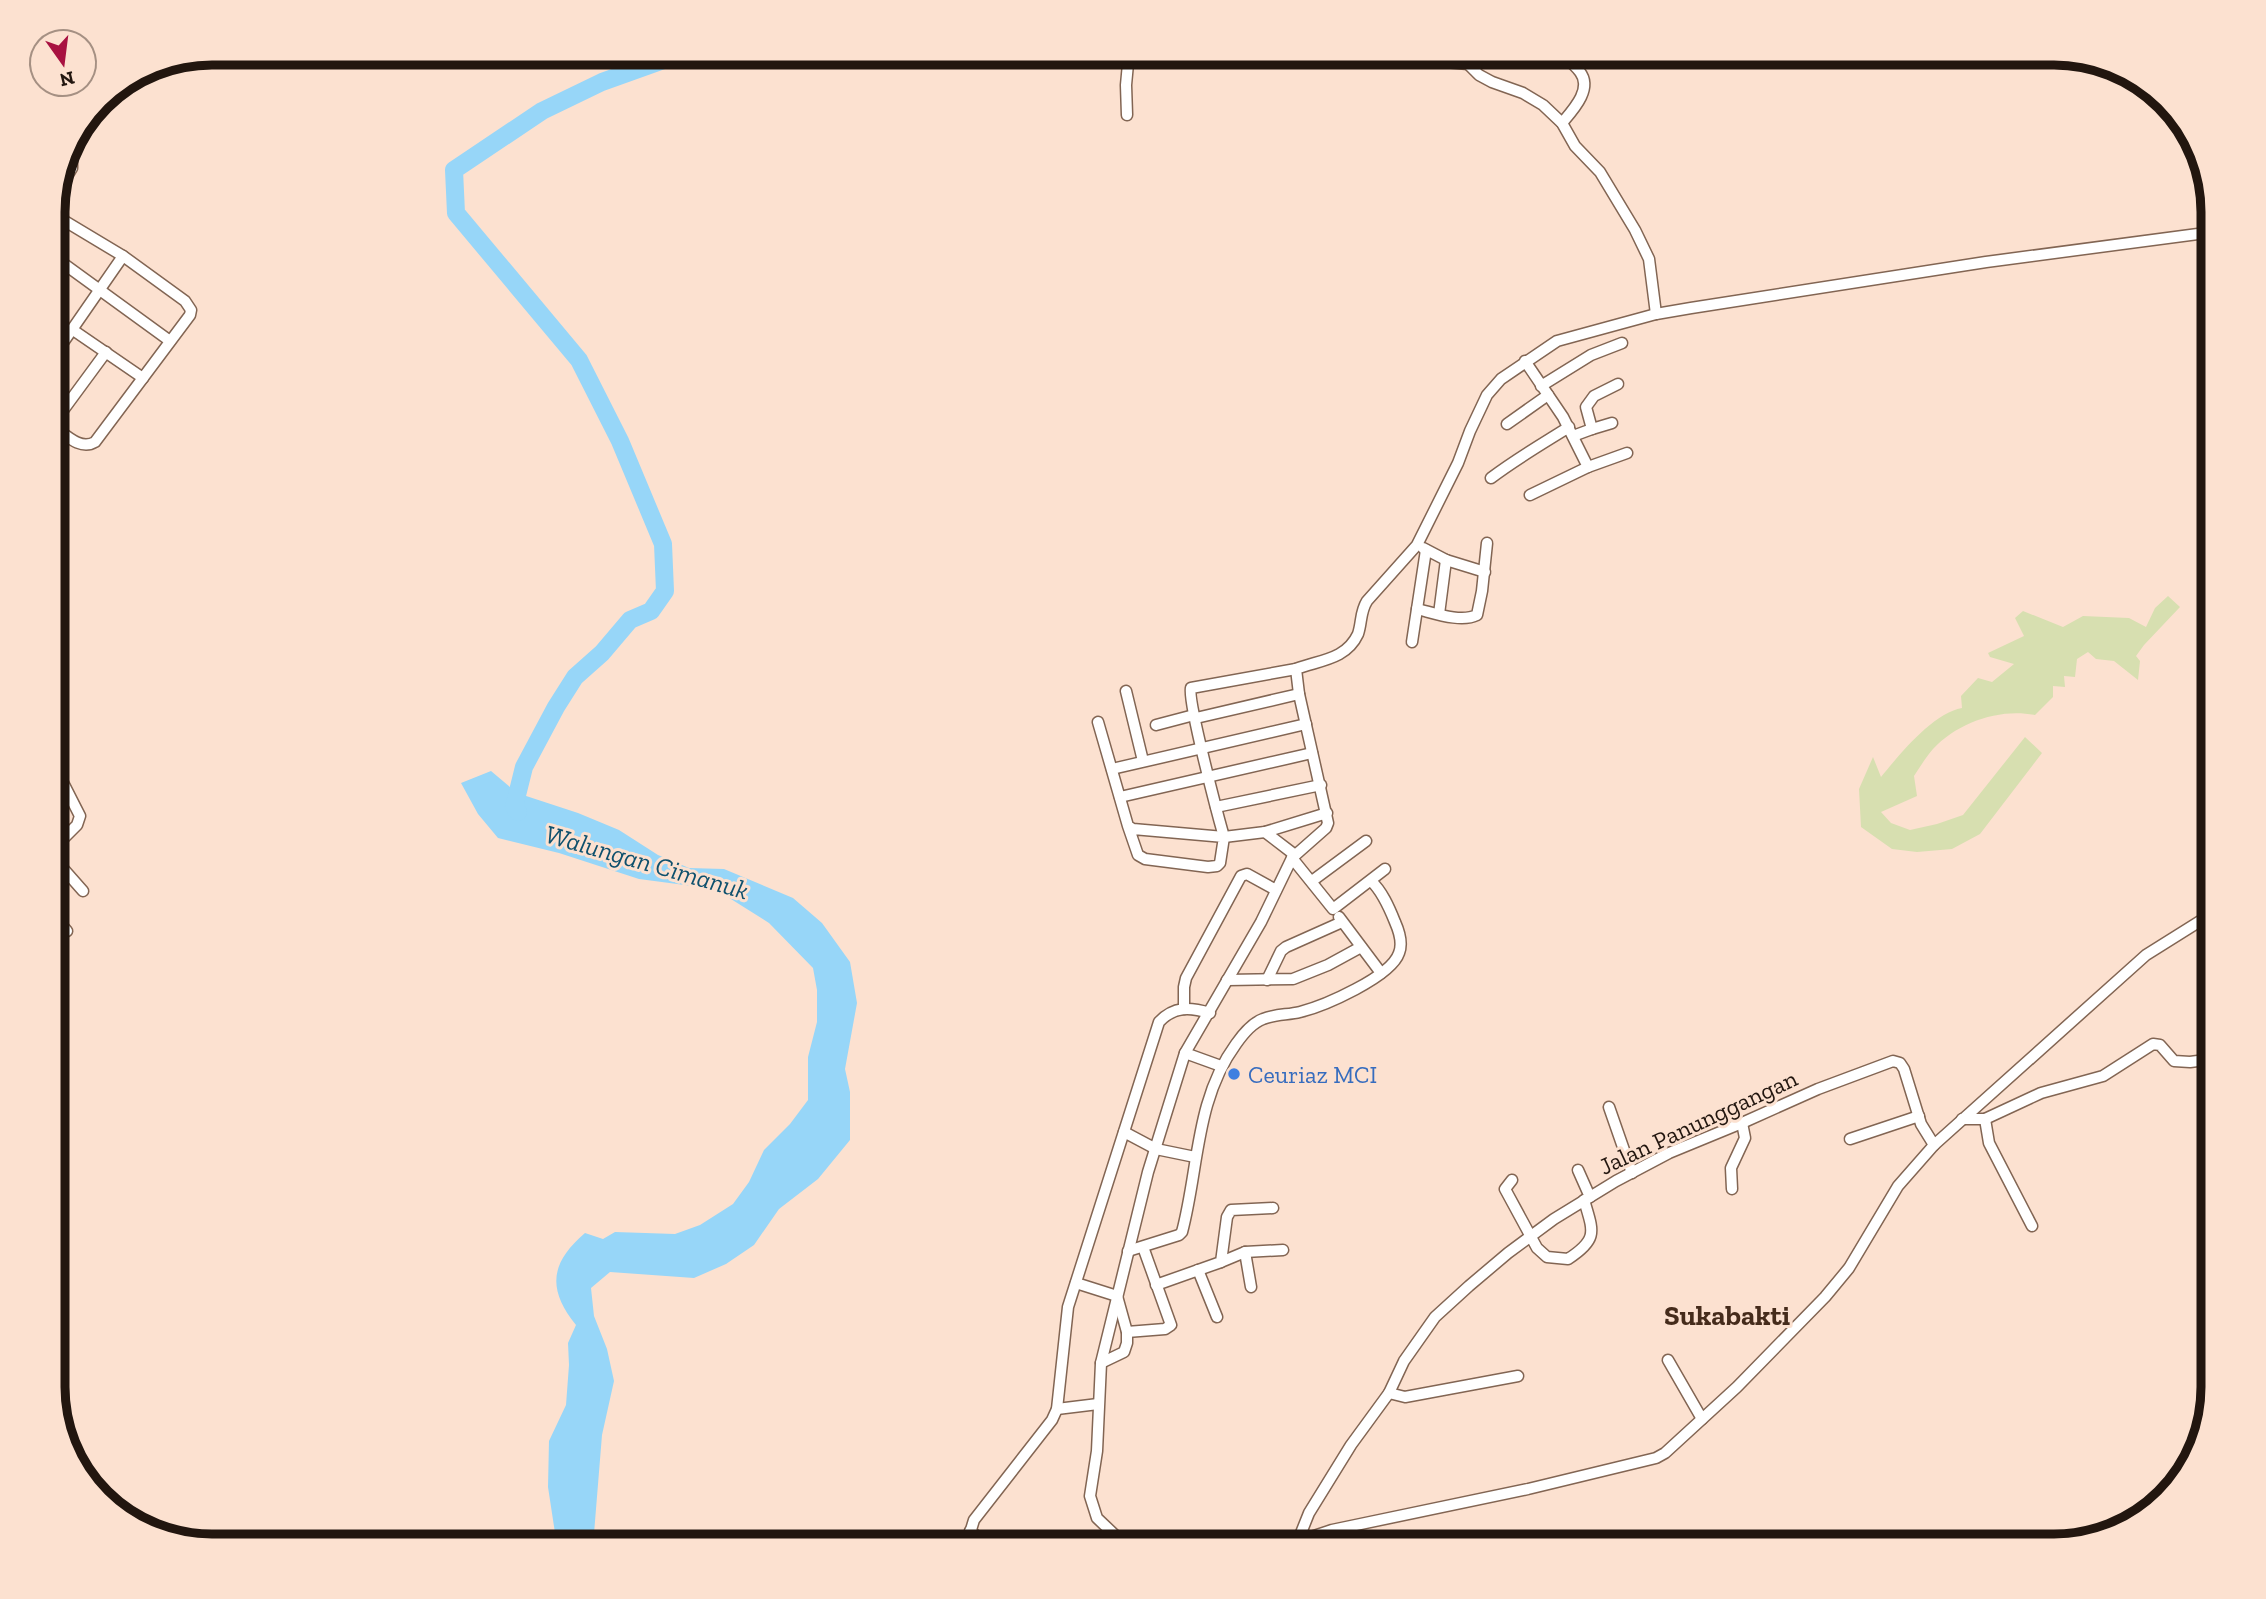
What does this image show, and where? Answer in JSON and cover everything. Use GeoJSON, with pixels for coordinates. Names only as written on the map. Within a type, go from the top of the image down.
{"type":"FeatureCollection","features":[{"type":"Feature","properties":{"kind":"street"},"geometry":{"type":"LineString","coordinates":[[1127,114],[1128,65]]}},
{"type":"Feature","properties":{"kind":"street"},"geometry":{"type":"LineString","coordinates":[[1474,65],[1492,82],[1523,93],[1543,105],[1562,123],[1575,146],[1600,172],[1642,242],[1648,259],[1656,314]]}},
{"type":"Feature","properties":{"kind":"street"},"geometry":{"type":"LineString","coordinates":[[1562,123],[1584,93],[1583,76],[1573,65]]}},
{"type":"Feature","properties":{"kind":"street"},"geometry":{"type":"LineString","coordinates":[[65,221],[123,256],[189,304],[191,310],[190,315],[95,442],[89,445],[80,444],[65,433]]}},
{"type":"Feature","properties":{"kind":"street"},"geometry":{"type":"LineString","coordinates":[[1412,642],[1422,548],[1470,430],[1488,394],[1502,379],[1557,341],[1656,314],[1882,277],[2201,234]]}},
{"type":"Feature","properties":{"kind":"street"},"geometry":{"type":"LineString","coordinates":[[65,341],[123,256]]}},
{"type":"Feature","properties":{"kind":"street"},"geometry":{"type":"LineString","coordinates":[[65,265],[170,341]]}},
{"type":"Feature","properties":{"kind":"street"},"geometry":{"type":"LineString","coordinates":[[73,330],[143,378]]}},
{"type":"Feature","properties":{"kind":"street"},"geometry":{"type":"LineString","coordinates":[[1507,424],[1591,355],[1622,343]]}},
{"type":"Feature","properties":{"kind":"street"},"geometry":{"type":"LineString","coordinates":[[65,408],[106,352]]}},
{"type":"Feature","properties":{"kind":"street"},"geometry":{"type":"LineString","coordinates":[[1525,361],[1571,432],[1588,467]]}},
{"type":"Feature","properties":{"kind":"street"},"geometry":{"type":"LineString","coordinates":[[1592,429],[1587,407],[1594,396],[1618,384]]}},
{"type":"Feature","properties":{"kind":"street"},"geometry":{"type":"LineString","coordinates":[[1491,478],[1521,455],[1571,432],[1612,423]]}},
{"type":"Feature","properties":{"kind":"street"},"geometry":{"type":"LineString","coordinates":[[1530,495],[1588,467],[1627,453]]}},
{"type":"Feature","properties":{"kind":"street"},"geometry":{"type":"LineString","coordinates":[[1417,609],[1470,618],[1477,615],[1487,543]]}},
{"type":"Feature","properties":{"kind":"street"},"geometry":{"type":"LineString","coordinates":[[1422,548],[1446,560],[1485,572]]}},
{"type":"Feature","properties":{"kind":"street"},"geometry":{"type":"LineString","coordinates":[[1098,722],[1138,855],[1151,862],[1217,866],[1220,863],[1224,837],[1189,692],[1191,688],[1296,669],[1338,656],[1348,648],[1359,631],[1362,610],[1367,601],[1422,548]]}},
{"type":"Feature","properties":{"kind":"street"},"geometry":{"type":"LineString","coordinates":[[1439,614],[1446,560]]}},
{"type":"Feature","properties":{"kind":"street"},"geometry":{"type":"LineString","coordinates":[[1114,1534],[1097,1518],[1090,1496],[1097,1451],[1101,1363],[1143,1191],[1185,1053],[1210,1013],[1294,856],[1326,828],[1321,785],[1299,694],[1296,669]]}},
{"type":"Feature","properties":{"kind":"street"},"geometry":{"type":"LineString","coordinates":[[1126,691],[1143,761]]}},
{"type":"Feature","properties":{"kind":"street"},"geometry":{"type":"LineString","coordinates":[[1156,726],[1299,694]]}},
{"type":"Feature","properties":{"kind":"street"},"geometry":{"type":"LineString","coordinates":[[1112,768],[1306,724]]}},
{"type":"Feature","properties":{"kind":"street"},"geometry":{"type":"LineString","coordinates":[[1120,797],[1312,753]]}},
{"type":"Feature","properties":{"kind":"street"},"geometry":{"type":"LineString","coordinates":[[1216,807],[1321,785]]}},
{"type":"Feature","properties":{"kind":"street"},"geometry":{"type":"LineString","coordinates":[[65,788],[80,816],[80,821],[65,835]]}},
{"type":"Feature","properties":{"kind":"street"},"geometry":{"type":"LineString","coordinates":[[65,800],[70,798]]}},
{"type":"Feature","properties":{"kind":"street"},"geometry":{"type":"LineString","coordinates":[[1128,826],[1133,829],[1224,837],[1265,832],[1326,813]]}},
{"type":"Feature","properties":{"kind":"street"},"geometry":{"type":"LineString","coordinates":[[1265,832],[1294,856],[1381,973]]}},
{"type":"Feature","properties":{"kind":"street"},"geometry":{"type":"LineString","coordinates":[[1312,881],[1366,841]]}},
{"type":"Feature","properties":{"kind":"street"},"geometry":{"type":"LineString","coordinates":[[1333,909],[1385,869]]}},
{"type":"Feature","properties":{"kind":"street"},"geometry":{"type":"LineString","coordinates":[[65,870],[83,891]]}},
{"type":"Feature","properties":{"kind":"street"},"geometry":{"type":"LineString","coordinates":[[1185,1009],[1185,982],[1241,876],[1247,874],[1276,890]]}},
{"type":"Feature","properties":{"kind":"street"},"geometry":{"type":"LineString","coordinates":[[1128,1251],[1182,1232],[1206,1108],[1221,1066],[1238,1040],[1255,1023],[1265,1018],[1315,1008],[1349,992],[1393,964],[1401,944],[1399,931],[1378,887],[1371,881]]}},
{"type":"Feature","properties":{"kind":"street"},"geometry":{"type":"LineString","coordinates":[[1322,1534],[1528,1489],[1656,1458],[1665,1453],[1794,1331],[1825,1297],[1849,1268],[1898,1186],[1934,1145],[2146,956],[2201,921]]}},
{"type":"Feature","properties":{"kind":"street"},"geometry":{"type":"LineString","coordinates":[[1267,980],[1281,951],[1286,947],[1342,922]]}},
{"type":"Feature","properties":{"kind":"street"},"geometry":{"type":"LineString","coordinates":[[1227,980],[1293,979],[1361,947]]}},
{"type":"Feature","properties":{"kind":"street"},"geometry":{"type":"LineString","coordinates":[[970,1534],[974,1520],[992,1494],[1052,1420],[1057,1409],[1069,1307],[1158,1022],[1166,1014],[1185,1009],[1210,1013]]}},
{"type":"Feature","properties":{"kind":"street"},"geometry":{"type":"LineString","coordinates":[[1962,1119],[1985,1119],[2042,1093],[2103,1076],[2153,1044],[2162,1047],[2174,1061],[2201,1061]]}},
{"type":"Feature","properties":{"kind":"street"},"geometry":{"type":"LineString","coordinates":[[1185,1053],[1221,1066]]}},
{"type":"Feature","properties":{"kind":"street","name":"Jalan Panunggangan"},"geometry":{"type":"LineString","coordinates":[[1299,1534],[1308,1513],[1351,1445],[1389,1393],[1404,1361],[1435,1317],[1532,1235],[1587,1199],[1669,1153],[1742,1124],[1818,1088],[1893,1061],[1904,1069],[1919,1116],[1934,1145]]}},
{"type":"Feature","properties":{"kind":"street"},"geometry":{"type":"LineString","coordinates":[[1609,1107],[1632,1173]]}},
{"type":"Feature","properties":{"kind":"street"},"geometry":{"type":"LineString","coordinates":[[1850,1139],[1919,1116]]}},
{"type":"Feature","properties":{"kind":"street"},"geometry":{"type":"LineString","coordinates":[[1985,1119],[1989,1143],[2032,1226]]}},
{"type":"Feature","properties":{"kind":"street"},"geometry":{"type":"LineString","coordinates":[[1732,1189],[1731,1168],[1745,1138],[1742,1124]]}},
{"type":"Feature","properties":{"kind":"street"},"geometry":{"type":"LineString","coordinates":[[1124,1132],[1156,1149],[1195,1157]]}},
{"type":"Feature","properties":{"kind":"street"},"geometry":{"type":"LineString","coordinates":[[1512,1180],[1505,1189],[1537,1248],[1547,1257],[1560,1260],[1575,1255],[1593,1233],[1578,1170]]}},
{"type":"Feature","properties":{"kind":"street"},"geometry":{"type":"LineString","coordinates":[[1221,1262],[1228,1213],[1233,1210],[1273,1208]]}},
{"type":"Feature","properties":{"kind":"street"},"geometry":{"type":"LineString","coordinates":[[1127,1332],[1165,1329],[1171,1325],[1143,1247]]}},
{"type":"Feature","properties":{"kind":"street"},"geometry":{"type":"LineString","coordinates":[[1156,1285],[1245,1252],[1283,1250]]}},
{"type":"Feature","properties":{"kind":"street"},"geometry":{"type":"LineString","coordinates":[[1245,1252],[1251,1287]]}},
{"type":"Feature","properties":{"kind":"street"},"geometry":{"type":"LineString","coordinates":[[1198,1270],[1217,1317]]}},
{"type":"Feature","properties":{"kind":"street"},"geometry":{"type":"LineString","coordinates":[[1076,1283],[1117,1296]]}},
{"type":"Feature","properties":{"kind":"street"},"geometry":{"type":"LineString","coordinates":[[1101,1363],[1124,1352],[1127,1343],[1127,1332],[1117,1296]]}},
{"type":"Feature","properties":{"kind":"street"},"geometry":{"type":"LineString","coordinates":[[1668,1360],[1702,1419]]}},
{"type":"Feature","properties":{"kind":"street"},"geometry":{"type":"LineString","coordinates":[[1389,1393],[1405,1397],[1415,1396],[1518,1377]]}},
{"type":"Feature","properties":{"kind":"street"},"geometry":{"type":"LineString","coordinates":[[1057,1409],[1098,1404]]}},
{"type":"Feature","properties":{"kind":"street"},"geometry":{"type":"LineString","coordinates":[[971,1531],[975,1534]]}},
{"type":"Feature","properties":{"kind":"green space"},"geometry":{"type":"Polygon","coordinates":[[[2168,596],[2180,607],[2136,656],[2140,661],[2138,680],[2114,661],[2096,659],[2088,652],[2077,659],[2075,677],[2064,676],[2065,687],[2053,686],[2053,697],[2035,715],[2008,714],[1980,719],[1943,740],[1930,752],[1914,776],[1917,796],[1881,812],[1891,823],[1910,830],[1963,815],[2025,737],[2042,753],[1980,834],[1952,849],[1917,852],[1892,849],[1861,827],[1859,789],[1873,757],[1881,777],[1928,726],[1951,711],[1962,708],[1961,696],[1978,678],[1992,682],[2014,664],[1990,657],[1988,653],[2024,636],[2015,618],[2023,611],[2063,627],[2083,616],[2129,618],[2146,627],[2155,608],[2168,596]]]}},
{"type":"Feature","properties":{"kind":"water"},"geometry":{"type":"Polygon","coordinates":[[[491,771],[517,793],[619,830],[658,855],[689,868],[724,869],[793,898],[822,923],[850,962],[857,1003],[845,1069],[850,1092],[850,1140],[818,1179],[779,1209],[754,1245],[726,1264],[694,1278],[610,1272],[591,1288],[594,1316],[607,1349],[614,1381],[602,1435],[594,1534],[555,1534],[548,1487],[549,1441],[566,1405],[568,1343],[576,1325],[560,1300],[556,1277],[559,1266],[573,1244],[585,1233],[603,1239],[615,1232],[675,1234],[700,1225],[733,1204],[749,1182],[764,1150],[790,1124],[808,1100],[808,1057],[817,1022],[817,990],[813,968],[769,923],[715,889],[639,879],[559,853],[498,838],[478,814],[461,783],[491,771]]]}},
{"type":"Feature","properties":{"kind":"waterway","name":"Walungan Cimanuk"},"geometry":{"type":"LineString","coordinates":[[518,812],[514,807],[524,767],[575,677],[602,653],[630,620],[651,611],[665,591],[663,544],[620,441],[579,360],[456,213],[454,170],[542,111],[602,82],[649,65]]}},
{"type":"Feature","properties":{"kind":"place","name":"Ceuriaz MCI"},"geometry":{"type":"Point","coordinates":[1234,1074]}},
{"type":"Feature","properties":{"kind":"district","name":"Sukabakti"},"geometry":{"type":"Point","coordinates":[1727,1315]}}]}
